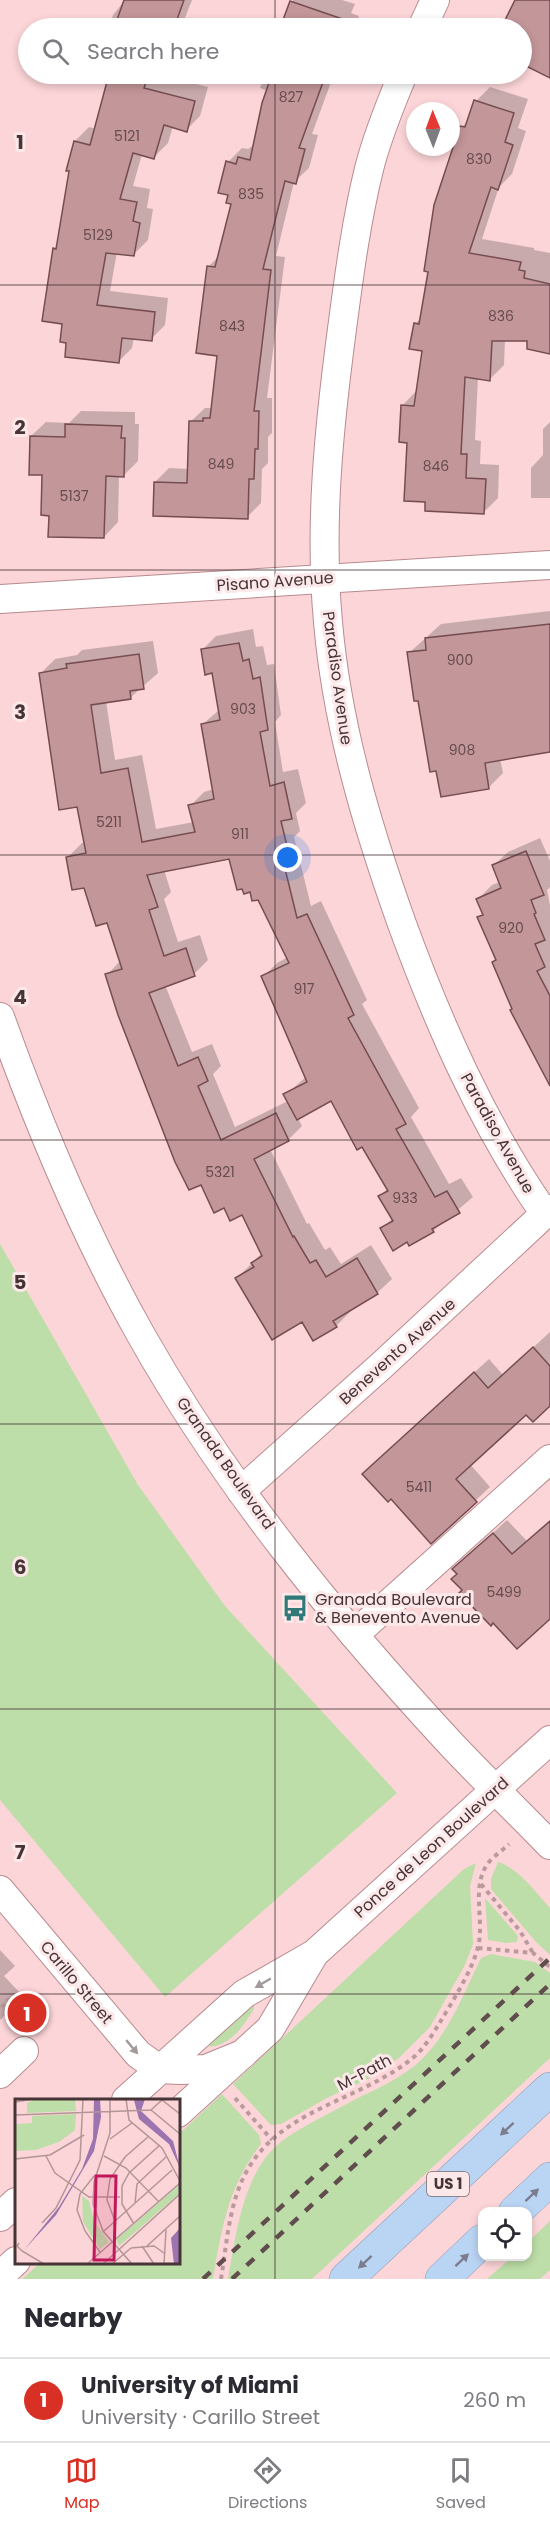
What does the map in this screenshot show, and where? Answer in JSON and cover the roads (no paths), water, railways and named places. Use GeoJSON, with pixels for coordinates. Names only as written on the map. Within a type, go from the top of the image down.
{"type":"FeatureCollection","features":[{"type":"Feature","properties":{"kind":"highway","name":"US 1"},"geometry":{"type":"LineString","coordinates":[[346,2279],[550,2089]]}},
{"type":"Feature","properties":{"kind":"highway"},"geometry":{"type":"LineString","coordinates":[[519,2207],[550,2179]]}},
{"type":"Feature","properties":{"kind":"highway"},"geometry":{"type":"LineString","coordinates":[[442,2279],[478,2246]]}},
{"type":"Feature","properties":{"kind":"street"},"geometry":{"type":"LineString","coordinates":[[427,18],[435,0]]}},
{"type":"Feature","properties":{"kind":"street","name":"Paradiso Avenue"},"geometry":{"type":"LineString","coordinates":[[399,84],[369,166],[357,223],[329,420],[324,495],[331,657],[340,712],[361,800],[389,886],[451,1047],[519,1176],[548,1211]]}},
{"type":"Feature","properties":{"kind":"street","name":"Pisano Avenue"},"geometry":{"type":"LineString","coordinates":[[0,599],[550,565]]}},
{"type":"Feature","properties":{"kind":"street","name":"Granada Boulevard"},"geometry":{"type":"LineString","coordinates":[[0,1017],[63,1179],[99,1255],[141,1335],[241,1491],[319,1594],[354,1635],[449,1742],[550,1845]]}},
{"type":"Feature","properties":{"kind":"street","name":"Benevento Avenue"},"geometry":{"type":"LineString","coordinates":[[241,1491],[381,1366],[548,1211]]}},
{"type":"Feature","properties":{"kind":"street"},"geometry":{"type":"LineString","coordinates":[[354,1635],[550,1459]]}},
{"type":"Feature","properties":{"kind":"street","name":"Ponce de Leon Boulevard"},"geometry":{"type":"LineString","coordinates":[[127,2099],[244,1994],[314,1954],[550,1740]]}},
{"type":"Feature","properties":{"kind":"street","name":"Carillo Street"},"geometry":{"type":"LineString","coordinates":[[0,1890],[138,2054],[159,2069]]}},
{"type":"Feature","properties":{"kind":"street","name":"Ponce de Leon Boulevard"},"geometry":{"type":"LineString","coordinates":[[180,2111],[270,2029],[314,1954]]}},
{"type":"Feature","properties":{"kind":"street"},"geometry":{"type":"LineString","coordinates":[[0,2074],[24,2051]]}},
{"type":"Feature","properties":{"kind":"street"},"geometry":{"type":"LineString","coordinates":[[159,2069],[206,2069],[243,2054]]}},
{"type":"Feature","properties":{"kind":"street"},"geometry":{"type":"LineString","coordinates":[[0,2217],[15,2203]]}},
{"type":"Feature","properties":{"kind":"street"},"geometry":{"type":"LineString","coordinates":[[0,2276],[15,2262]]}},
{"type":"Feature","properties":{"kind":"railway"},"geometry":{"type":"LineString","coordinates":[[203,2279],[550,1958]]}},
{"type":"Feature","properties":{"kind":"railway"},"geometry":{"type":"LineString","coordinates":[[232,2279],[550,1984]]}},
{"type":"Feature","properties":{"kind":"place","name":"Granada Boulevard & Benevento Avenue"},"geometry":{"type":"Point","coordinates":[295,1608]}},
{"type":"Feature","properties":{"kind":"place","name":"University of Miami"},"geometry":{"type":"Point","coordinates":[27,2013]}}]}
